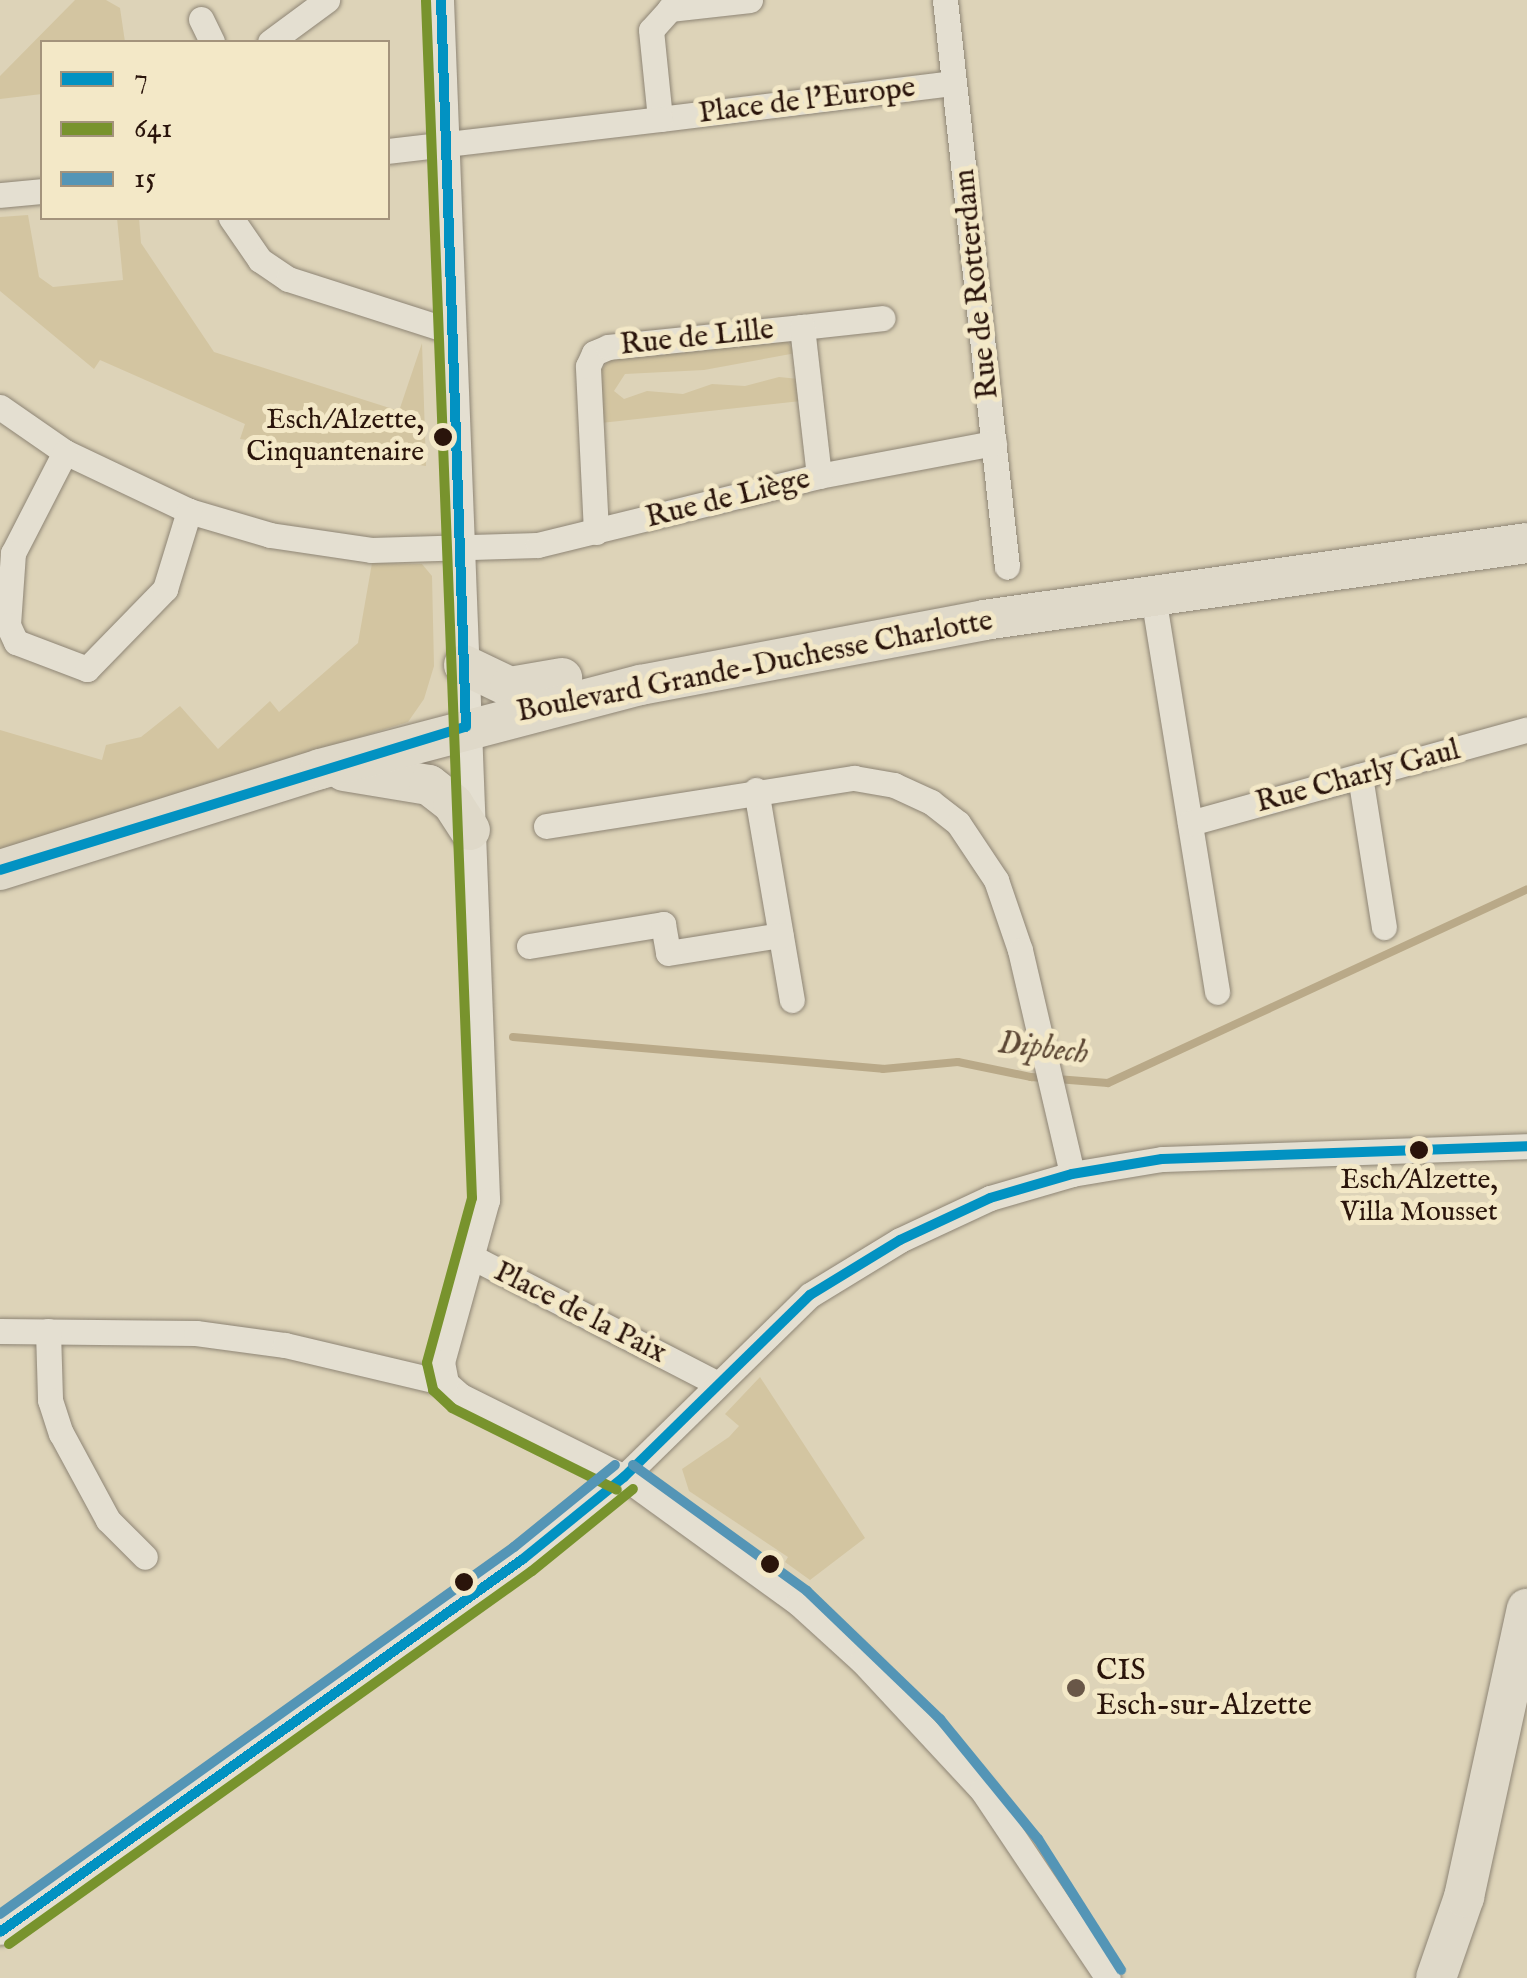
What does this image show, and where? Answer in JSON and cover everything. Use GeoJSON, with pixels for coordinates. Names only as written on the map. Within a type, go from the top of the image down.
{"type":"FeatureCollection","features":[{"type":"Feature","properties":{"kind":"main road","name":"Boulevard Grande-Duchesse Charlotte"},"geometry":{"type":"LineString","coordinates":[[0,870],[466,727],[896,635],[1527,543]]}},
{"type":"Feature","properties":{"kind":"main road"},"geometry":{"type":"LineString","coordinates":[[1267,580],[1396,585],[1527,567]]}},
{"type":"Feature","properties":{"kind":"main road"},"geometry":{"type":"LineString","coordinates":[[464,665],[510,687],[784,630],[896,635]]}},
{"type":"Feature","properties":{"kind":"main road"},"geometry":{"type":"LineString","coordinates":[[320,769],[416,780],[442,794],[470,830]]}},
{"type":"Feature","properties":{"kind":"main road"},"geometry":{"type":"LineString","coordinates":[[1436,1978],[1464,1897],[1527,1609]]}},
{"type":"Feature","properties":{"kind":"street"},"geometry":{"type":"LineString","coordinates":[[273,40],[328,0]]}},
{"type":"Feature","properties":{"kind":"street"},"geometry":{"type":"LineString","coordinates":[[441,0],[486,1200],[474,1258]]}},
{"type":"Feature","properties":{"kind":"street","name":"Place de l'Europe"},"geometry":{"type":"LineString","coordinates":[[660,119],[652,30],[670,9],[750,0]]}},
{"type":"Feature","properties":{"kind":"street","name":"Rue de Rotterdam"},"geometry":{"type":"LineString","coordinates":[[945,0],[1007,567]]}},
{"type":"Feature","properties":{"kind":"street","name":"Place de l'Europe"},"geometry":{"type":"LineString","coordinates":[[390,151],[954,83]]}},
{"type":"Feature","properties":{"kind":"street"},"geometry":{"type":"LineString","coordinates":[[0,196],[40,190]]}},
{"type":"Feature","properties":{"kind":"street"},"geometry":{"type":"LineString","coordinates":[[232,220],[260,260],[288,279],[453,332]]}},
{"type":"Feature","properties":{"kind":"street","name":"Rue de Lille"},"geometry":{"type":"LineString","coordinates":[[596,532],[588,366],[594,353],[883,318]]}},
{"type":"Feature","properties":{"kind":"street","name":"Rue de Lille"},"geometry":{"type":"LineString","coordinates":[[802,327],[819,476]]}},
{"type":"Feature","properties":{"kind":"street","name":"Rue de Liège"},"geometry":{"type":"LineString","coordinates":[[0,407],[66,452],[190,511],[287,538],[371,550],[538,546],[819,476],[994,443]]}},
{"type":"Feature","properties":{"kind":"street"},"geometry":{"type":"LineString","coordinates":[[66,452],[12,553],[8,625],[16,642],[87,669],[165,589],[190,511]]}},
{"type":"Feature","properties":{"kind":"street"},"geometry":{"type":"LineString","coordinates":[[1153,596],[1217,992]]}},
{"type":"Feature","properties":{"kind":"street","name":"Rue Charly Gaul"},"geometry":{"type":"LineString","coordinates":[[1190,823],[1526,731],[1527,710]]}},
{"type":"Feature","properties":{"kind":"street"},"geometry":{"type":"LineString","coordinates":[[1360,776],[1384,927]]}},
{"type":"Feature","properties":{"kind":"street"},"geometry":{"type":"LineString","coordinates":[[546,826],[756,790],[854,778],[894,785],[958,823],[996,880],[1020,950],[1072,1174]]}},
{"type":"Feature","properties":{"kind":"street"},"geometry":{"type":"LineString","coordinates":[[756,790],[792,1000]]}},
{"type":"Feature","properties":{"kind":"street"},"geometry":{"type":"LineString","coordinates":[[529,946],[664,924],[668,953],[781,935]]}},
{"type":"Feature","properties":{"kind":"street"},"geometry":{"type":"LineString","coordinates":[[0,1932],[524,1559],[624,1477],[810,1295],[900,1240],[990,1198],[1072,1174],[1162,1159],[1527,1146]]}},
{"type":"Feature","properties":{"kind":"street","name":"Place de la Paix"},"geometry":{"type":"LineString","coordinates":[[446,1383],[442,1362],[474,1258],[716,1383]]}},
{"type":"Feature","properties":{"kind":"street"},"geometry":{"type":"LineString","coordinates":[[0,1331],[196,1333],[286,1345],[446,1383],[461,1396],[624,1477],[798,1602],[916,1716],[1026,1847],[1108,1978]]}},
{"type":"Feature","properties":{"kind":"street"},"geometry":{"type":"LineString","coordinates":[[48,1331],[50,1400],[61,1433],[108,1520],[145,1557]]}},
{"type":"Feature","properties":{"kind":"shaded area"},"geometry":{"type":"Polygon","coordinates":[[[75,0],[106,0],[120,8],[125,40],[40,40],[40,94],[0,99],[0,76],[75,0]]]}},
{"type":"Feature","properties":{"kind":"shaded area"},"geometry":{"type":"Polygon","coordinates":[[[28,215],[39,277],[53,287],[123,280],[117,220],[139,220],[141,243],[214,352],[399,411],[422,343],[426,466],[240,439],[245,424],[100,360],[94,369],[0,291],[0,217],[28,215]]]}},
{"type":"Feature","properties":{"kind":"shaded area"},"geometry":{"type":"Polygon","coordinates":[[[786,340],[796,353],[704,370],[625,374],[614,391],[624,399],[647,391],[683,394],[712,384],[745,386],[779,377],[799,379],[801,401],[601,423],[599,374],[611,356],[786,340]]]}},
{"type":"Feature","properties":{"kind":"shaded area"},"geometry":{"type":"Polygon","coordinates":[[[372,563],[422,564],[432,576],[434,666],[424,699],[408,722],[0,850],[0,730],[102,760],[106,745],[141,737],[180,706],[218,749],[270,701],[279,712],[358,643],[372,563]]]}},
{"type":"Feature","properties":{"kind":"shaded area"},"geometry":{"type":"Polygon","coordinates":[[[760,1377],[865,1538],[810,1580],[785,1562],[788,1557],[689,1491],[682,1469],[739,1426],[725,1414],[760,1377]]]}},
{"type":"Feature","properties":{"kind":"waterway","name":"Dipbech"},"geometry":{"type":"LineString","coordinates":[[513,1037],[883,1069],[958,1062],[1031,1077],[1108,1083],[1527,889]]}},
{"type":"Feature","properties":{"kind":"transit line","name":"7"},"geometry":{"type":"LineString","coordinates":[[441,0],[466,727]]}},
{"type":"Feature","properties":{"kind":"transit line","name":"641"},"geometry":{"type":"LineString","coordinates":[[426,1],[472,1198],[427,1363],[433,1390],[452,1408],[617,1490]]}},
{"type":"Feature","properties":{"kind":"transit line","name":"7"},"geometry":{"type":"LineString","coordinates":[[0,870],[466,727]]}},
{"type":"Feature","properties":{"kind":"transit line","name":"7"},"geometry":{"type":"LineString","coordinates":[[0,1932],[523,1559],[624,1477],[810,1295],[900,1240],[990,1198],[1072,1174],[1162,1159],[1527,1146]]}},
{"type":"Feature","properties":{"kind":"transit line","name":"15"},"geometry":{"type":"LineString","coordinates":[[0,1914],[514,1547],[615,1465]]}},
{"type":"Feature","properties":{"kind":"transit line","name":"15"},"geometry":{"type":"LineString","coordinates":[[633,1465],[807,1591],[940,1719],[1038,1839],[1121,1970]]}},
{"type":"Feature","properties":{"kind":"transit line","name":"641"},"geometry":{"type":"LineString","coordinates":[[9,1944],[532,1571],[633,1489]]}},
{"type":"Feature","properties":{"kind":"place","name":"Esch/Alzette, Cinquantenaire"},"geometry":{"type":"Point","coordinates":[443,437]}},
{"type":"Feature","properties":{"kind":"place","name":"Esch/Alzette, Villa Mousset"},"geometry":{"type":"Point","coordinates":[1419,1150]}},
{"type":"Feature","properties":{"kind":"place","name":"CIS Esch-sur-Alzette"},"geometry":{"type":"Point","coordinates":[1076,1688]}}]}
